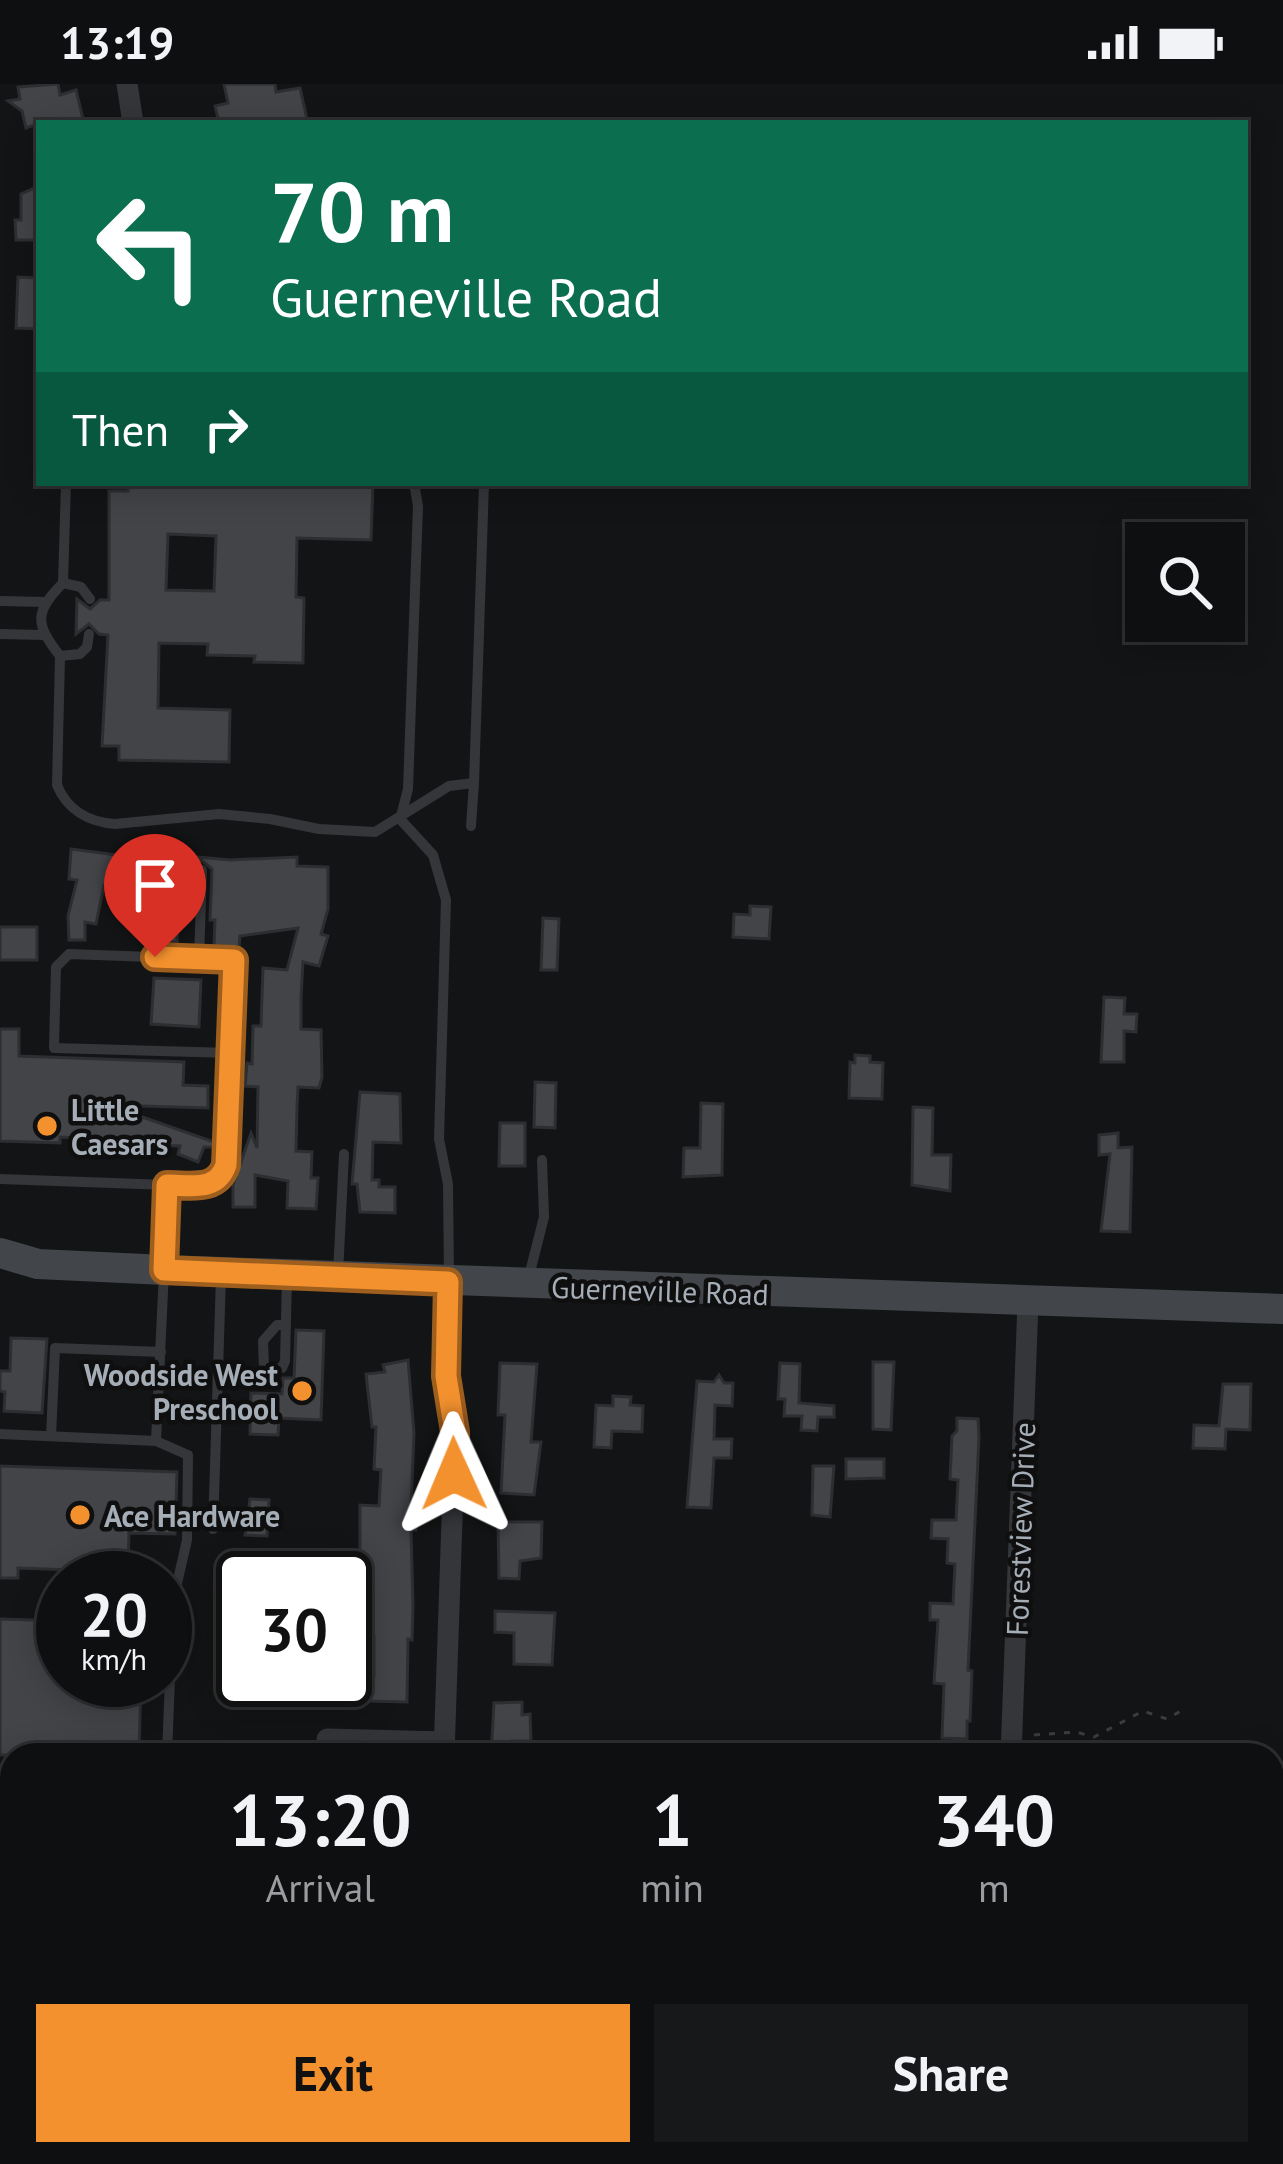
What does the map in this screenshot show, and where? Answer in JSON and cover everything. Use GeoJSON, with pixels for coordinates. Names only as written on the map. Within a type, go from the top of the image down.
{"type":"FeatureCollection","features":[{"type":"Feature","properties":{"kind":"main road","name":"Guerneville Road"},"geometry":{"type":"LineString","coordinates":[[0,1252],[38,1264],[338,1278],[1283,1309]]}},
{"type":"Feature","properties":{"kind":"main road","name":"Guerneville Road"},"geometry":{"type":"LineString","coordinates":[[0,1276],[38,1264]]}},
{"type":"Feature","properties":{"kind":"street"},"geometry":{"type":"LineString","coordinates":[[128,84],[133,120]]}},
{"type":"Feature","properties":{"kind":"street"},"geometry":{"type":"LineString","coordinates":[[444,1743],[455,1432],[446,1376],[448,1282]]}},
{"type":"Feature","properties":{"kind":"street","name":"Forestview Drive"},"geometry":{"type":"LineString","coordinates":[[1011,1743],[1028,1302]]}},
{"type":"Feature","properties":{"kind":"street"},"geometry":{"type":"LineString","coordinates":[[327,1739],[379,1743]]}},
{"type":"Feature","properties":{"kind":"lane"},"geometry":{"type":"LineString","coordinates":[[66,486],[63,584],[45,602],[40,619],[44,635],[60,656],[57,785],[69,805],[97,823],[232,814],[375,832],[449,787],[474,783]]}},
{"type":"Feature","properties":{"kind":"lane"},"geometry":{"type":"LineString","coordinates":[[400,819],[409,789],[418,506],[415,486]]}},
{"type":"Feature","properties":{"kind":"lane"},"geometry":{"type":"LineString","coordinates":[[471,826],[484,486]]}},
{"type":"Feature","properties":{"kind":"lane"},"geometry":{"type":"LineString","coordinates":[[63,584],[81,587],[90,599]]}},
{"type":"Feature","properties":{"kind":"lane"},"geometry":{"type":"LineString","coordinates":[[0,601],[45,602]]}},
{"type":"Feature","properties":{"kind":"lane"},"geometry":{"type":"LineString","coordinates":[[0,634],[44,635]]}},
{"type":"Feature","properties":{"kind":"lane"},"geometry":{"type":"LineString","coordinates":[[60,656],[80,654],[89,634]]}},
{"type":"Feature","properties":{"kind":"lane"},"geometry":{"type":"LineString","coordinates":[[400,819],[433,855],[446,900],[439,1139],[448,1184],[448,1282]]}},
{"type":"Feature","properties":{"kind":"lane"},"geometry":{"type":"LineString","coordinates":[[199,959],[202,870]]}},
{"type":"Feature","properties":{"kind":"lane"},"geometry":{"type":"LineString","coordinates":[[0,1179],[208,1185],[224,1173],[231,1053],[234,960],[69,954],[56,967],[54,1048],[231,1053]]}},
{"type":"Feature","properties":{"kind":"lane"},"geometry":{"type":"LineString","coordinates":[[338,1278],[344,1154]]}},
{"type":"Feature","properties":{"kind":"lane"},"geometry":{"type":"LineString","coordinates":[[526,1285],[544,1217],[542,1160]]}},
{"type":"Feature","properties":{"kind":"lane"},"geometry":{"type":"LineString","coordinates":[[156,1441],[167,1185]]}},
{"type":"Feature","properties":{"kind":"lane"},"geometry":{"type":"LineString","coordinates":[[213,1529],[221,1272]]}},
{"type":"Feature","properties":{"kind":"lane"},"geometry":{"type":"LineString","coordinates":[[286,1325],[287,1275]]}},
{"type":"Feature","properties":{"kind":"lane"},"geometry":{"type":"LineString","coordinates":[[50,1436],[55,1348],[161,1352]]}},
{"type":"Feature","properties":{"kind":"lane"},"geometry":{"type":"LineString","coordinates":[[0,1434],[156,1441],[188,1455],[187,1540],[173,1600],[167,1743]]}},
{"type":"Feature","properties":{"kind":"path"},"geometry":{"type":"LineString","coordinates":[[1034,1735],[1076,1732],[1094,1736],[1143,1711],[1167,1719],[1184,1709]]}},
{"type":"Feature","properties":{"kind":"building"},"geometry":{"type":"Polygon","coordinates":[[[58,84],[60,95],[76,90],[83,120],[36,120],[26,128],[22,111],[8,101],[20,99],[18,87],[58,84]]]}},
{"type":"Feature","properties":{"kind":"building"},"geometry":{"type":"Polygon","coordinates":[[[224,84],[275,84],[276,92],[300,88],[307,119],[218,120],[215,106],[228,103],[224,84]]]}},
{"type":"Feature","properties":{"kind":"building"},"geometry":{"type":"Polygon","coordinates":[[[36,187],[36,240],[16,240],[21,194],[36,187]]]}},
{"type":"Feature","properties":{"kind":"building"},"geometry":{"type":"Polygon","coordinates":[[[18,277],[36,278],[36,329],[16,328],[18,277]]]}},
{"type":"Feature","properties":{"kind":"building"},"geometry":{"type":"Polygon","coordinates":[[[129,486],[373,486],[371,540],[297,538],[296,597],[304,598],[303,663],[207,655],[208,644],[159,643],[158,708],[230,710],[229,762],[119,760],[119,746],[102,746],[108,635],[99,634],[89,624],[76,634],[77,599],[90,609],[100,600],[109,600],[109,491],[128,491],[129,486]],[[168,534],[166,590],[214,591],[216,536],[168,534]]]}},
{"type":"Feature","properties":{"kind":"building"},"geometry":{"type":"Polygon","coordinates":[[[71,849],[132,857],[132,851],[230,860],[297,857],[297,866],[328,867],[328,909],[321,934],[328,936],[319,966],[303,962],[301,997],[301,1029],[321,1030],[322,1077],[319,1088],[298,1087],[297,1107],[296,1151],[312,1152],[311,1178],[318,1178],[316,1209],[287,1208],[288,1181],[255,1175],[255,1207],[233,1207],[233,1185],[251,1133],[257,1148],[258,1087],[245,1086],[247,1063],[252,1064],[253,1026],[261,1026],[263,968],[287,970],[298,928],[240,936],[239,947],[214,946],[212,869],[201,860],[192,868],[191,919],[178,918],[177,942],[145,942],[145,923],[128,922],[129,886],[104,885],[96,924],[85,922],[85,940],[69,940],[68,916],[77,880],[69,879],[71,849]]]}},
{"type":"Feature","properties":{"kind":"building"},"geometry":{"type":"Polygon","coordinates":[[[750,906],[771,907],[769,939],[733,937],[734,914],[750,915],[750,906]]]}},
{"type":"Feature","properties":{"kind":"building"},"geometry":{"type":"Polygon","coordinates":[[[543,918],[559,919],[557,970],[541,970],[543,918]]]}},
{"type":"Feature","properties":{"kind":"building"},"geometry":{"type":"Polygon","coordinates":[[[0,927],[37,927],[37,960],[0,960],[0,927]]]}},
{"type":"Feature","properties":{"kind":"building"},"geometry":{"type":"Polygon","coordinates":[[[154,978],[201,980],[199,1027],[151,1024],[154,978]]]}},
{"type":"Feature","properties":{"kind":"building"},"geometry":{"type":"Polygon","coordinates":[[[1104,997],[1125,998],[1124,1014],[1137,1014],[1136,1032],[1124,1031],[1124,1062],[1101,1062],[1104,997]]]}},
{"type":"Feature","properties":{"kind":"building"},"geometry":{"type":"Polygon","coordinates":[[[0,1029],[19,1029],[19,1056],[184,1062],[183,1085],[208,1086],[208,1108],[108,1105],[217,1143],[217,1147],[204,1147],[198,1162],[178,1154],[180,1146],[101,1144],[101,1139],[60,1137],[60,1143],[0,1141],[0,1029]]]}},
{"type":"Feature","properties":{"kind":"building"},"geometry":{"type":"Polygon","coordinates":[[[855,1055],[883,1063],[882,1099],[849,1098],[850,1062],[855,1063],[855,1055]]]}},
{"type":"Feature","properties":{"kind":"building"},"geometry":{"type":"Polygon","coordinates":[[[535,1082],[556,1083],[555,1128],[534,1127],[535,1082]]]}},
{"type":"Feature","properties":{"kind":"building"},"geometry":{"type":"Polygon","coordinates":[[[360,1092],[400,1094],[401,1143],[373,1142],[372,1180],[379,1180],[379,1187],[395,1187],[395,1213],[360,1212],[357,1184],[352,1184],[360,1092]]]}},
{"type":"Feature","properties":{"kind":"building"},"geometry":{"type":"Polygon","coordinates":[[[701,1103],[723,1104],[722,1175],[683,1177],[684,1148],[700,1148],[701,1103]]]}},
{"type":"Feature","properties":{"kind":"building"},"geometry":{"type":"Polygon","coordinates":[[[913,1107],[933,1108],[932,1155],[951,1155],[950,1191],[912,1185],[913,1107]]]}},
{"type":"Feature","properties":{"kind":"building"},"geometry":{"type":"Polygon","coordinates":[[[500,1123],[525,1123],[525,1166],[499,1166],[500,1123]]]}},
{"type":"Feature","properties":{"kind":"building"},"geometry":{"type":"Polygon","coordinates":[[[1118,1133],[1118,1148],[1132,1147],[1130,1232],[1101,1231],[1110,1154],[1099,1155],[1099,1135],[1118,1133]]]}},
{"type":"Feature","properties":{"kind":"building"},"geometry":{"type":"Polygon","coordinates":[[[296,1330],[324,1331],[321,1420],[279,1418],[278,1435],[250,1434],[251,1393],[282,1394],[283,1378],[294,1378],[296,1330]]]}},
{"type":"Feature","properties":{"kind":"building"},"geometry":{"type":"Polygon","coordinates":[[[11,1338],[47,1339],[42,1413],[4,1411],[0,1371],[10,1371],[11,1338]]]}},
{"type":"Feature","properties":{"kind":"building"},"geometry":{"type":"Polygon","coordinates":[[[408,1360],[414,1433],[411,1507],[416,1508],[416,1530],[411,1530],[413,1606],[407,1702],[372,1701],[372,1551],[360,1551],[360,1505],[379,1506],[381,1470],[374,1469],[376,1427],[372,1427],[366,1374],[385,1372],[383,1365],[408,1360]]]}},
{"type":"Feature","properties":{"kind":"building"},"geometry":{"type":"Polygon","coordinates":[[[873,1362],[894,1362],[891,1430],[873,1429],[873,1362]]]}},
{"type":"Feature","properties":{"kind":"building"},"geometry":{"type":"Polygon","coordinates":[[[500,1363],[537,1364],[531,1442],[541,1442],[534,1495],[501,1493],[505,1415],[498,1415],[500,1363]]]}},
{"type":"Feature","properties":{"kind":"building"},"geometry":{"type":"Polygon","coordinates":[[[780,1363],[800,1364],[799,1403],[834,1406],[834,1417],[818,1417],[817,1431],[801,1430],[802,1416],[784,1416],[785,1399],[778,1399],[780,1363]]]}},
{"type":"Feature","properties":{"kind":"building"},"geometry":{"type":"Polygon","coordinates":[[[719,1375],[724,1383],[733,1383],[732,1406],[715,1405],[714,1439],[732,1439],[731,1458],[714,1458],[711,1508],[687,1507],[697,1381],[714,1382],[719,1375]]]}},
{"type":"Feature","properties":{"kind":"building"},"geometry":{"type":"Polygon","coordinates":[[[1223,1384],[1251,1384],[1250,1430],[1226,1429],[1225,1449],[1193,1448],[1194,1425],[1219,1426],[1223,1384]]]}},
{"type":"Feature","properties":{"kind":"building"},"geometry":{"type":"Polygon","coordinates":[[[613,1396],[631,1397],[630,1405],[643,1406],[642,1432],[612,1431],[611,1448],[594,1447],[596,1405],[613,1406],[613,1396]]]}},
{"type":"Feature","properties":{"kind":"building"},"geometry":{"type":"Polygon","coordinates":[[[957,1418],[978,1419],[979,1437],[967,1739],[942,1738],[944,1684],[934,1683],[938,1620],[930,1620],[930,1603],[953,1604],[955,1564],[947,1563],[948,1539],[931,1538],[932,1520],[956,1520],[958,1480],[950,1479],[957,1418]]]}},
{"type":"Feature","properties":{"kind":"building"},"geometry":{"type":"Polygon","coordinates":[[[846,1459],[884,1459],[884,1478],[846,1479],[846,1459]]]}},
{"type":"Feature","properties":{"kind":"building"},"geometry":{"type":"Polygon","coordinates":[[[0,1466],[177,1472],[175,1534],[129,1533],[129,1551],[36,1551],[36,1569],[18,1568],[18,1578],[0,1578],[0,1466]]]}},
{"type":"Feature","properties":{"kind":"building"},"geometry":{"type":"Polygon","coordinates":[[[813,1466],[834,1466],[830,1517],[812,1515],[813,1466]]]}},
{"type":"Feature","properties":{"kind":"building"},"geometry":{"type":"Polygon","coordinates":[[[250,1499],[269,1500],[267,1536],[245,1535],[250,1499]]]}},
{"type":"Feature","properties":{"kind":"building"},"geometry":{"type":"Polygon","coordinates":[[[498,1522],[542,1522],[541,1558],[520,1561],[519,1579],[499,1578],[498,1522]]]}},
{"type":"Feature","properties":{"kind":"building"},"geometry":{"type":"Polygon","coordinates":[[[495,1611],[555,1613],[552,1665],[514,1664],[514,1633],[495,1632],[495,1611]]]}},
{"type":"Feature","properties":{"kind":"building"},"geometry":{"type":"Polygon","coordinates":[[[0,1619],[36,1620],[36,1707],[140,1707],[139,1743],[0,1743],[0,1619]]]}},
{"type":"Feature","properties":{"kind":"building"},"geometry":{"type":"Polygon","coordinates":[[[522,1702],[522,1715],[530,1714],[531,1741],[492,1743],[494,1703],[522,1702]]]}},
{"type":"Feature","properties":{"kind":"place","name":"Little Caesars"},"geometry":{"type":"Point","coordinates":[47,1126]}},
{"type":"Feature","properties":{"kind":"place","name":"Woodside West Preschool"},"geometry":{"type":"Point","coordinates":[302,1391]}},
{"type":"Feature","properties":{"kind":"place","name":"Ace Hardware"},"geometry":{"type":"Point","coordinates":[80,1515]}},
{"type":"Feature","properties":{"kind":"route"},"geometry":{"type":"LineString","coordinates":[[155,957],[234,960],[226,1165],[218,1181],[208,1185],[167,1185],[164,1270],[448,1282],[446,1376],[455,1432],[454,1474]]}}]}
